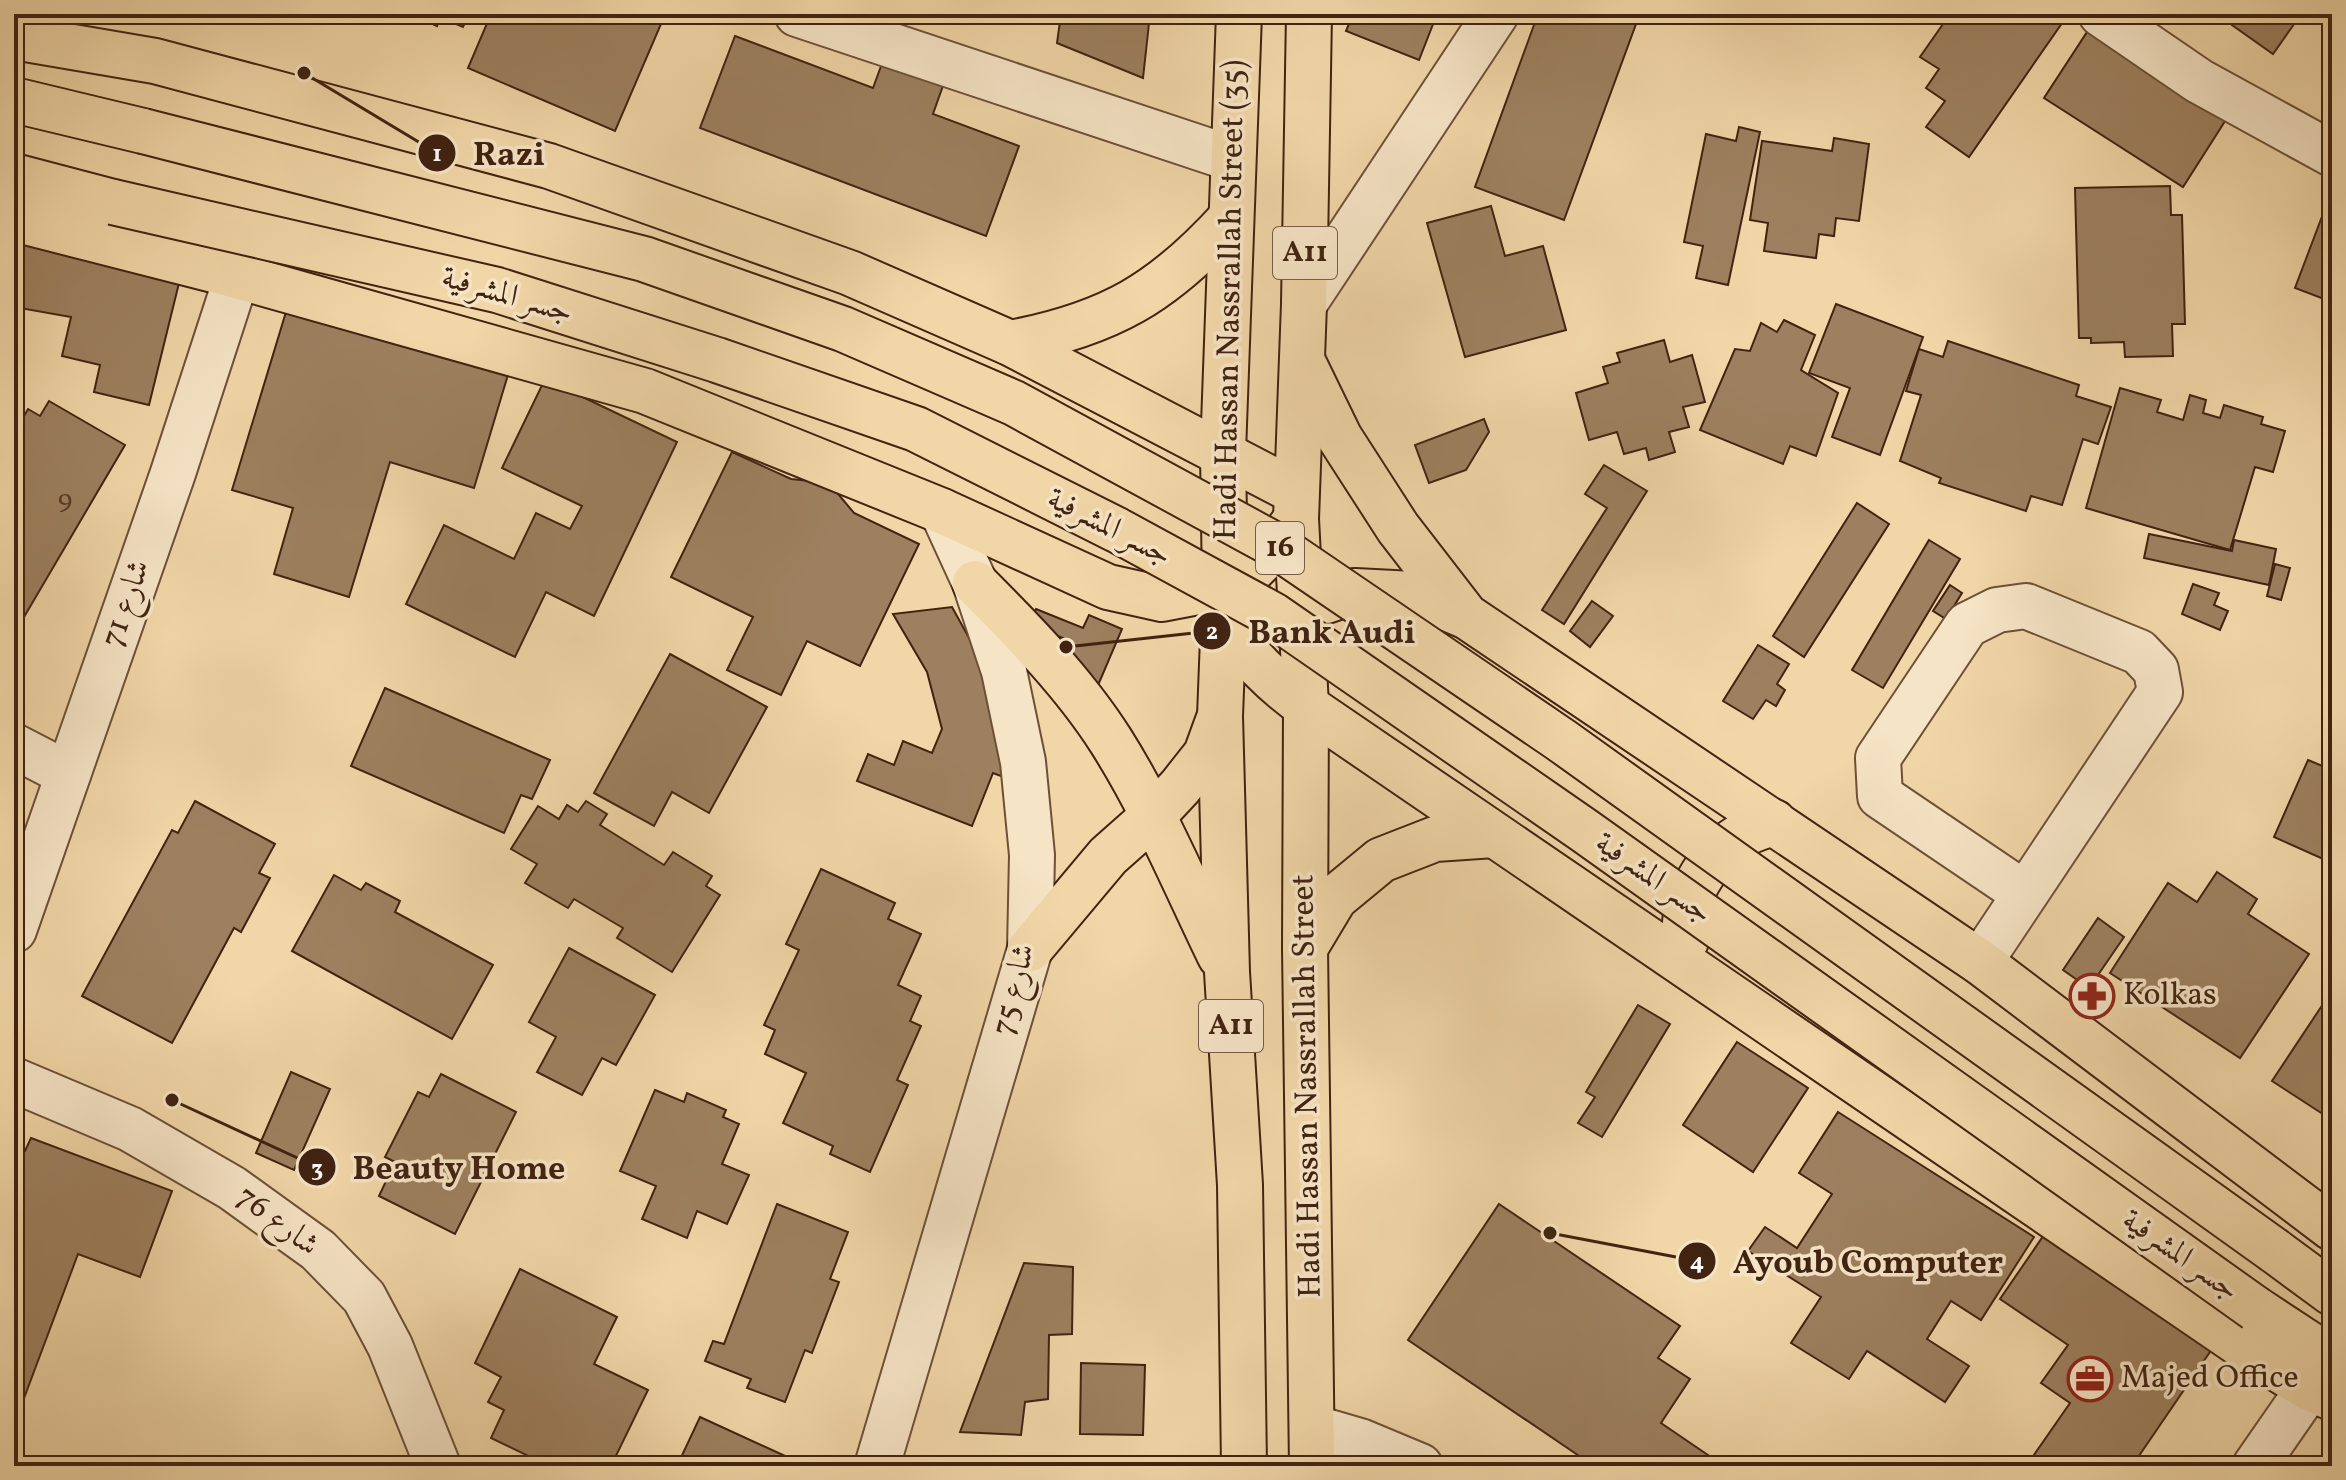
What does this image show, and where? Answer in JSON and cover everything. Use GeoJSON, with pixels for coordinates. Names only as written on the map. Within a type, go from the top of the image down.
{"type":"FeatureCollection","features":[{"type":"Feature","properties":{"kind":"main road","name":"Hadi Hassan Nassrallah Street (35)"},"geometry":{"type":"LineString","coordinates":[[1224,605],[1223,452],[1239,14]]}},
{"type":"Feature","properties":{"kind":"main road","name":"A11"},"geometry":{"type":"LineString","coordinates":[[1306,706],[1296,505],[1304,304],[1309,14]]}},
{"type":"Feature","properties":{"kind":"main road"},"geometry":{"type":"LineString","coordinates":[[14,37],[155,61],[549,166],[850,273],[1010,343],[1223,452],[1296,505],[1277,545],[1224,605]]}},
{"type":"Feature","properties":{"kind":"main road","name":"جسر المشرفية"},"geometry":{"type":"LineString","coordinates":[[14,100],[644,259],[843,329],[1014,403],[1273,544],[1561,740],[2332,1293]]}},
{"type":"Feature","properties":{"kind":"main road","name":"جسر المشرفية"},"geometry":{"type":"LineString","coordinates":[[14,176],[113,202],[497,290],[717,360],[916,429],[1117,530],[1273,615],[1585,831],[2256,1309],[2324,1382]]}},
{"type":"Feature","properties":{"kind":"main road"},"geometry":{"type":"LineString","coordinates":[[1010,343],[1061,333],[1109,315],[1155,289],[1196,256],[1231,218]]}},
{"type":"Feature","properties":{"kind":"main road"},"geometry":{"type":"LineString","coordinates":[[14,219],[237,276],[645,391],[942,511],[1108,587],[1162,599],[1224,605]]}},
{"type":"Feature","properties":{"kind":"main road"},"geometry":{"type":"LineString","coordinates":[[1301,356],[1340,438],[1398,528],[1466,616]]}},
{"type":"Feature","properties":{"kind":"main road"},"geometry":{"type":"LineString","coordinates":[[975,583],[1024,632],[1070,685],[1111,741],[1152,817],[1227,972]]}},
{"type":"Feature","properties":{"kind":"main road"},"geometry":{"type":"LineString","coordinates":[[1030,949],[1108,856],[1152,817],[1206,754],[1220,716],[1249,657],[1268,632],[1301,610],[1355,591],[1413,594],[1466,616],[1980,962],[2332,1228]]}},
{"type":"Feature","properties":{"kind":"main road","name":"A11"},"geometry":{"type":"LineString","coordinates":[[1224,605],[1220,716],[1227,972],[1240,1185],[1244,1466]]}},
{"type":"Feature","properties":{"kind":"main road"},"geometry":{"type":"LineString","coordinates":[[1224,605],[1249,657],[1276,684],[1306,706],[1691,970],[2324,1382]]}},
{"type":"Feature","properties":{"kind":"main road","name":"Hadi Hassan Nassrallah Street"},"geometry":{"type":"LineString","coordinates":[[1306,706],[1305,948],[1312,1446]]}},
{"type":"Feature","properties":{"kind":"main road"},"geometry":{"type":"LineString","coordinates":[[1691,970],[1684,933],[1691,895],[1710,861],[1739,837],[1774,822]]}},
{"type":"Feature","properties":{"kind":"main road"},"geometry":{"type":"LineString","coordinates":[[1305,948],[1335,898],[1381,860],[1435,839],[1494,835]]}},
{"type":"Feature","properties":{"kind":"street"},"geometry":{"type":"LineString","coordinates":[[797,14],[1233,159]]}},
{"type":"Feature","properties":{"kind":"street"},"geometry":{"type":"LineString","coordinates":[[1304,304],[1496,14]]}},
{"type":"Feature","properties":{"kind":"street"},"geometry":{"type":"LineString","coordinates":[[2101,14],[2199,81],[2332,154]]}},
{"type":"Feature","properties":{"kind":"street","name":"شارع 71"},"geometry":{"type":"LineString","coordinates":[[14,930],[173,473],[237,276]]}},
{"type":"Feature","properties":{"kind":"street","name":"شارع 75"},"geometry":{"type":"LineString","coordinates":[[877,1466],[1030,949],[1032,855],[1023,762],[1004,671],[975,583],[942,511]]}},
{"type":"Feature","properties":{"kind":"street"},"geometry":{"type":"LineString","coordinates":[[1980,962],[2160,692],[2156,670],[2139,652],[2026,606],[1997,610],[1967,625],[1878,758],[1880,796],[2025,894]]}},
{"type":"Feature","properties":{"kind":"street"},"geometry":{"type":"LineString","coordinates":[[14,746],[68,774]]}},
{"type":"Feature","properties":{"kind":"street","name":"شارع 76"},"geometry":{"type":"LineString","coordinates":[[14,1080],[130,1129],[232,1188],[318,1250],[364,1297],[390,1346],[438,1466]]}},
{"type":"Feature","properties":{"kind":"street"},"geometry":{"type":"LineString","coordinates":[[2255,1466],[2324,1382]]}},
{"type":"Feature","properties":{"kind":"street"},"geometry":{"type":"LineString","coordinates":[[1312,1446],[1360,1441],[1420,1466]]}},
{"type":"Feature","properties":{"kind":"building"},"geometry":{"type":"Polygon","coordinates":[[[411,14],[469,14],[463,27],[440,17],[437,26],[411,14]]]}},
{"type":"Feature","properties":{"kind":"building"},"geometry":{"type":"Polygon","coordinates":[[[491,14],[658,14],[664,17],[615,131],[468,68],[491,14]]]}},
{"type":"Feature","properties":{"kind":"building"},"geometry":{"type":"Polygon","coordinates":[[[1061,14],[1150,14],[1143,78],[1057,43],[1061,14]]]}},
{"type":"Feature","properties":{"kind":"building"},"geometry":{"type":"Polygon","coordinates":[[[1353,14],[1437,14],[1419,60],[1346,31],[1353,14]]]}},
{"type":"Feature","properties":{"kind":"building"},"geometry":{"type":"Polygon","coordinates":[[[1538,14],[1610,14],[1636,24],[1564,220],[1475,187],[1538,14]]]}},
{"type":"Feature","properties":{"kind":"building"},"geometry":{"type":"Polygon","coordinates":[[[1950,14],[2067,16],[1969,157],[1926,127],[1945,101],[1926,88],[1939,69],[1920,57],[1950,14]]]}},
{"type":"Feature","properties":{"kind":"building"},"geometry":{"type":"Polygon","coordinates":[[[2240,14],[2295,14],[2299,17],[2273,54],[2232,25],[2240,14]]]}},
{"type":"Feature","properties":{"kind":"building"},"geometry":{"type":"Polygon","coordinates":[[[2089,29],[2227,118],[2183,187],[2044,98],[2089,29]]]}},
{"type":"Feature","properties":{"kind":"building"},"geometry":{"type":"Polygon","coordinates":[[[735,36],[873,88],[884,58],[945,80],[933,114],[1019,146],[986,236],[700,128],[735,36]]]}},
{"type":"Feature","properties":{"kind":"building"},"geometry":{"type":"Polygon","coordinates":[[[1739,127],[1760,132],[1728,285],[1696,278],[1703,246],[1684,242],[1706,134],[1736,141],[1739,127]]]}},
{"type":"Feature","properties":{"kind":"building"},"geometry":{"type":"Polygon","coordinates":[[[1834,138],[1869,144],[1859,221],[1836,218],[1834,236],[1819,234],[1816,258],[1764,251],[1768,223],[1750,220],[1762,141],[1832,151],[1834,138]]]}},
{"type":"Feature","properties":{"kind":"building"},"geometry":{"type":"Polygon","coordinates":[[[2170,186],[2171,215],[2182,215],[2185,324],[2172,324],[2173,356],[2125,357],[2124,342],[2091,343],[2091,338],[2079,338],[2075,188],[2170,186]]]}},
{"type":"Feature","properties":{"kind":"building"},"geometry":{"type":"Polygon","coordinates":[[[2332,190],[2332,302],[2295,288],[2332,190]]]}},
{"type":"Feature","properties":{"kind":"building"},"geometry":{"type":"Polygon","coordinates":[[[1491,206],[1505,256],[1543,246],[1566,330],[1465,357],[1427,223],[1491,206]]]}},
{"type":"Feature","properties":{"kind":"building"},"geometry":{"type":"Polygon","coordinates":[[[14,232],[180,279],[149,405],[94,392],[100,365],[62,356],[71,317],[14,307],[14,232]]]}},
{"type":"Feature","properties":{"kind":"building"},"geometry":{"type":"Polygon","coordinates":[[[289,302],[510,368],[474,488],[390,462],[349,597],[274,574],[293,508],[232,490],[289,302]]]}},
{"type":"Feature","properties":{"kind":"building"},"geometry":{"type":"Polygon","coordinates":[[[1836,304],[1923,337],[1880,455],[1832,437],[1850,388],[1809,373],[1836,304]]]}},
{"type":"Feature","properties":{"kind":"building"},"geometry":{"type":"Polygon","coordinates":[[[1784,320],[1815,335],[1801,370],[1838,393],[1816,456],[1790,446],[1783,464],[1700,430],[1735,349],[1750,351],[1761,323],[1777,332],[1784,320]]]}},
{"type":"Feature","properties":{"kind":"building"},"geometry":{"type":"Polygon","coordinates":[[[1664,340],[1670,362],[1692,355],[1705,402],[1683,407],[1689,427],[1669,432],[1675,452],[1649,460],[1646,448],[1624,454],[1617,432],[1589,440],[1576,393],[1608,383],[1603,367],[1620,362],[1617,353],[1664,340]]]}},
{"type":"Feature","properties":{"kind":"building"},"geometry":{"type":"Polygon","coordinates":[[[1948,341],[2079,385],[2076,396],[2111,407],[2098,444],[2083,439],[2062,505],[2031,496],[2026,511],[1939,483],[1941,478],[1900,461],[1921,395],[1906,391],[1919,349],[1943,357],[1948,341]]]}},
{"type":"Feature","properties":{"kind":"building"},"geometry":{"type":"Polygon","coordinates":[[[545,379],[677,442],[594,616],[546,592],[515,657],[406,604],[444,525],[514,559],[536,513],[570,529],[582,506],[502,468],[545,379]]]}},
{"type":"Feature","properties":{"kind":"building"},"geometry":{"type":"Polygon","coordinates":[[[2120,388],[2161,400],[2157,412],[2183,420],[2190,395],[2206,400],[2203,413],[2220,418],[2224,405],[2263,417],[2261,424],[2285,431],[2273,472],[2255,467],[2230,550],[2086,508],[2120,388]]]}},
{"type":"Feature","properties":{"kind":"building"},"geometry":{"type":"Polygon","coordinates":[[[49,401],[125,445],[14,634],[14,433],[28,409],[40,416],[49,401]]]}},
{"type":"Feature","properties":{"kind":"building"},"geometry":{"type":"Polygon","coordinates":[[[1484,419],[1489,432],[1466,470],[1429,483],[1415,445],[1484,419]]]}},
{"type":"Feature","properties":{"kind":"building"},"geometry":{"type":"Polygon","coordinates":[[[732,452],[791,479],[829,483],[854,513],[919,544],[860,666],[807,641],[781,695],[727,670],[753,617],[671,577],[732,452]]]}},
{"type":"Feature","properties":{"kind":"building"},"geometry":{"type":"Polygon","coordinates":[[[1604,465],[1647,491],[1564,624],[1542,610],[1607,508],[1585,494],[1604,465]]]}},
{"type":"Feature","properties":{"kind":"building"},"geometry":{"type":"Polygon","coordinates":[[[1857,503],[1889,524],[1804,657],[1773,636],[1857,503]]]}},
{"type":"Feature","properties":{"kind":"building"},"geometry":{"type":"Polygon","coordinates":[[[2149,534],[2232,551],[2234,540],[2276,549],[2269,585],[2144,558],[2149,534]]]}},
{"type":"Feature","properties":{"kind":"building"},"geometry":{"type":"Polygon","coordinates":[[[1929,540],[1960,559],[1883,688],[1852,670],[1929,540]]]}},
{"type":"Feature","properties":{"kind":"building"},"geometry":{"type":"Polygon","coordinates":[[[2275,564],[2290,568],[2281,600],[2267,596],[2275,564]]]}},
{"type":"Feature","properties":{"kind":"building"},"geometry":{"type":"Polygon","coordinates":[[[2193,584],[2219,593],[2214,605],[2228,611],[2220,630],[2182,614],[2193,584]]]}},
{"type":"Feature","properties":{"kind":"building"},"geometry":{"type":"Polygon","coordinates":[[[1950,585],[1962,593],[1946,619],[1933,611],[1950,585]]]}},
{"type":"Feature","properties":{"kind":"building"},"geometry":{"type":"Polygon","coordinates":[[[1592,601],[1613,616],[1590,647],[1570,631],[1592,601]]]}},
{"type":"Feature","properties":{"kind":"building"},"geometry":{"type":"Polygon","coordinates":[[[952,607],[984,665],[1006,778],[993,773],[972,826],[857,781],[868,754],[894,765],[903,741],[932,753],[942,729],[927,672],[893,614],[952,607]]]}},
{"type":"Feature","properties":{"kind":"building"},"geometry":{"type":"Polygon","coordinates":[[[1036,609],[1083,628],[1089,615],[1122,629],[1099,683],[1052,664],[1063,638],[1030,625],[1036,609]]]}},
{"type":"Feature","properties":{"kind":"building"},"geometry":{"type":"Polygon","coordinates":[[[1758,645],[1789,664],[1777,684],[1785,690],[1776,706],[1766,700],[1753,719],[1723,701],[1758,645]]]}},
{"type":"Feature","properties":{"kind":"building"},"geometry":{"type":"Polygon","coordinates":[[[670,654],[767,707],[709,813],[672,792],[654,826],[594,793],[670,654]]]}},
{"type":"Feature","properties":{"kind":"building"},"geometry":{"type":"Polygon","coordinates":[[[385,688],[550,760],[532,799],[521,795],[504,833],[351,766],[385,688]]]}},
{"type":"Feature","properties":{"kind":"building"},"geometry":{"type":"Polygon","coordinates":[[[2308,760],[2332,770],[2332,863],[2274,837],[2308,760]]]}},
{"type":"Feature","properties":{"kind":"building"},"geometry":{"type":"Polygon","coordinates":[[[195,801],[275,844],[259,873],[270,878],[241,932],[234,928],[172,1043],[82,996],[172,830],[178,833],[195,801]]]}},
{"type":"Feature","properties":{"kind":"building"},"geometry":{"type":"Polygon","coordinates":[[[586,801],[607,814],[600,825],[664,865],[673,852],[712,876],[706,886],[720,895],[672,972],[617,938],[623,928],[574,899],[568,908],[525,883],[537,864],[511,849],[538,806],[559,819],[567,805],[578,812],[586,801]]]}},
{"type":"Feature","properties":{"kind":"building"},"geometry":{"type":"Polygon","coordinates":[[[821,869],[895,903],[888,919],[921,934],[898,985],[921,996],[910,1021],[921,1026],[897,1080],[908,1085],[870,1172],[830,1154],[833,1146],[783,1123],[806,1073],[765,1054],[775,1030],[764,1025],[799,950],[786,944],[821,869]]]}},
{"type":"Feature","properties":{"kind":"building"},"geometry":{"type":"Polygon","coordinates":[[[2217,872],[2257,899],[2248,914],[2309,954],[2240,1058],[2110,973],[2168,883],[2197,902],[2217,872]]]}},
{"type":"Feature","properties":{"kind":"building"},"geometry":{"type":"Polygon","coordinates":[[[334,875],[361,890],[366,883],[400,901],[395,912],[493,965],[452,1039],[292,951],[334,875]]]}},
{"type":"Feature","properties":{"kind":"building"},"geometry":{"type":"Polygon","coordinates":[[[2098,918],[2124,937],[2089,988],[2063,970],[2098,918]]]}},
{"type":"Feature","properties":{"kind":"building"},"geometry":{"type":"Polygon","coordinates":[[[569,948],[655,995],[616,1065],[602,1058],[582,1095],[537,1072],[556,1037],[529,1022],[569,948]]]}},
{"type":"Feature","properties":{"kind":"building"},"geometry":{"type":"Polygon","coordinates":[[[2323,1004],[2332,1009],[2332,1120],[2272,1081],[2323,1004]]]}},
{"type":"Feature","properties":{"kind":"building"},"geometry":{"type":"Polygon","coordinates":[[[1638,1005],[1670,1024],[1602,1137],[1578,1123],[1595,1097],[1586,1092],[1638,1005]]]}},
{"type":"Feature","properties":{"kind":"building"},"geometry":{"type":"Polygon","coordinates":[[[1737,1042],[1808,1088],[1753,1172],[1683,1125],[1737,1042]]]}},
{"type":"Feature","properties":{"kind":"building"},"geometry":{"type":"Polygon","coordinates":[[[291,1072],[330,1089],[294,1170],[256,1153],[291,1072]]]}},
{"type":"Feature","properties":{"kind":"building"},"geometry":{"type":"Polygon","coordinates":[[[441,1074],[516,1112],[455,1234],[379,1196],[395,1162],[385,1157],[418,1092],[429,1097],[441,1074]]]}},
{"type":"Feature","properties":{"kind":"building"},"geometry":{"type":"Polygon","coordinates":[[[655,1090],[684,1102],[687,1093],[726,1110],[723,1117],[739,1124],[722,1164],[749,1175],[727,1224],[697,1211],[687,1238],[642,1219],[656,1186],[620,1171],[655,1090]]]}},
{"type":"Feature","properties":{"kind":"building"},"geometry":{"type":"Polygon","coordinates":[[[1838,1112],[2034,1237],[1981,1320],[1951,1301],[1927,1339],[1969,1366],[1945,1402],[1867,1351],[1849,1379],[1791,1343],[1821,1297],[1748,1251],[1765,1227],[1797,1248],[1832,1194],[1799,1173],[1838,1112]]]}},
{"type":"Feature","properties":{"kind":"building"},"geometry":{"type":"Polygon","coordinates":[[[31,1138],[172,1191],[140,1277],[78,1254],[14,1425],[14,1158],[18,1148],[25,1151],[31,1138]]]}},
{"type":"Feature","properties":{"kind":"building"},"geometry":{"type":"Polygon","coordinates":[[[777,1204],[848,1232],[830,1279],[839,1282],[812,1353],[805,1350],[785,1402],[747,1388],[751,1379],[705,1361],[713,1341],[724,1344],[777,1204]]]}},
{"type":"Feature","properties":{"kind":"building"},"geometry":{"type":"Polygon","coordinates":[[[1499,1204],[1680,1326],[1658,1358],[1690,1379],[1661,1423],[1724,1466],[1594,1466],[1408,1340],[1499,1204]]]}},
{"type":"Feature","properties":{"kind":"building"},"geometry":{"type":"Polygon","coordinates":[[[2046,1232],[2214,1346],[2132,1466],[2027,1465],[2070,1403],[2041,1383],[2068,1345],[2000,1299],[2046,1232]]]}},
{"type":"Feature","properties":{"kind":"building"},"geometry":{"type":"Polygon","coordinates":[[[1024,1263],[1073,1267],[1072,1334],[1049,1335],[1048,1399],[1025,1402],[1021,1435],[960,1432],[1024,1263]]]}},
{"type":"Feature","properties":{"kind":"building"},"geometry":{"type":"Polygon","coordinates":[[[520,1269],[617,1317],[594,1364],[648,1390],[611,1466],[549,1466],[491,1438],[504,1410],[488,1402],[501,1377],[475,1363],[520,1269]]]}},
{"type":"Feature","properties":{"kind":"building"},"geometry":{"type":"Polygon","coordinates":[[[1081,1363],[1145,1365],[1143,1435],[1080,1434],[1081,1363]]]}},
{"type":"Feature","properties":{"kind":"building"},"geometry":{"type":"Polygon","coordinates":[[[700,1417],[807,1466],[677,1466],[700,1417]]]}},
{"type":"Feature","properties":{"kind":"place","name":"Razi"},"geometry":{"type":"Point","coordinates":[304,73]}},
{"type":"Feature","properties":{"kind":"place","name":"Bank Audi"},"geometry":{"type":"Point","coordinates":[1066,647]}},
{"type":"Feature","properties":{"kind":"place","name":"Kolkas"},"geometry":{"type":"Point","coordinates":[2092,996]}},
{"type":"Feature","properties":{"kind":"place","name":"Beauty Home"},"geometry":{"type":"Point","coordinates":[172,1100]}},
{"type":"Feature","properties":{"kind":"place","name":"Ayoub Computer"},"geometry":{"type":"Point","coordinates":[1550,1233]}},
{"type":"Feature","properties":{"kind":"place","name":"Majed Office"},"geometry":{"type":"Point","coordinates":[2090,1379]}}]}
